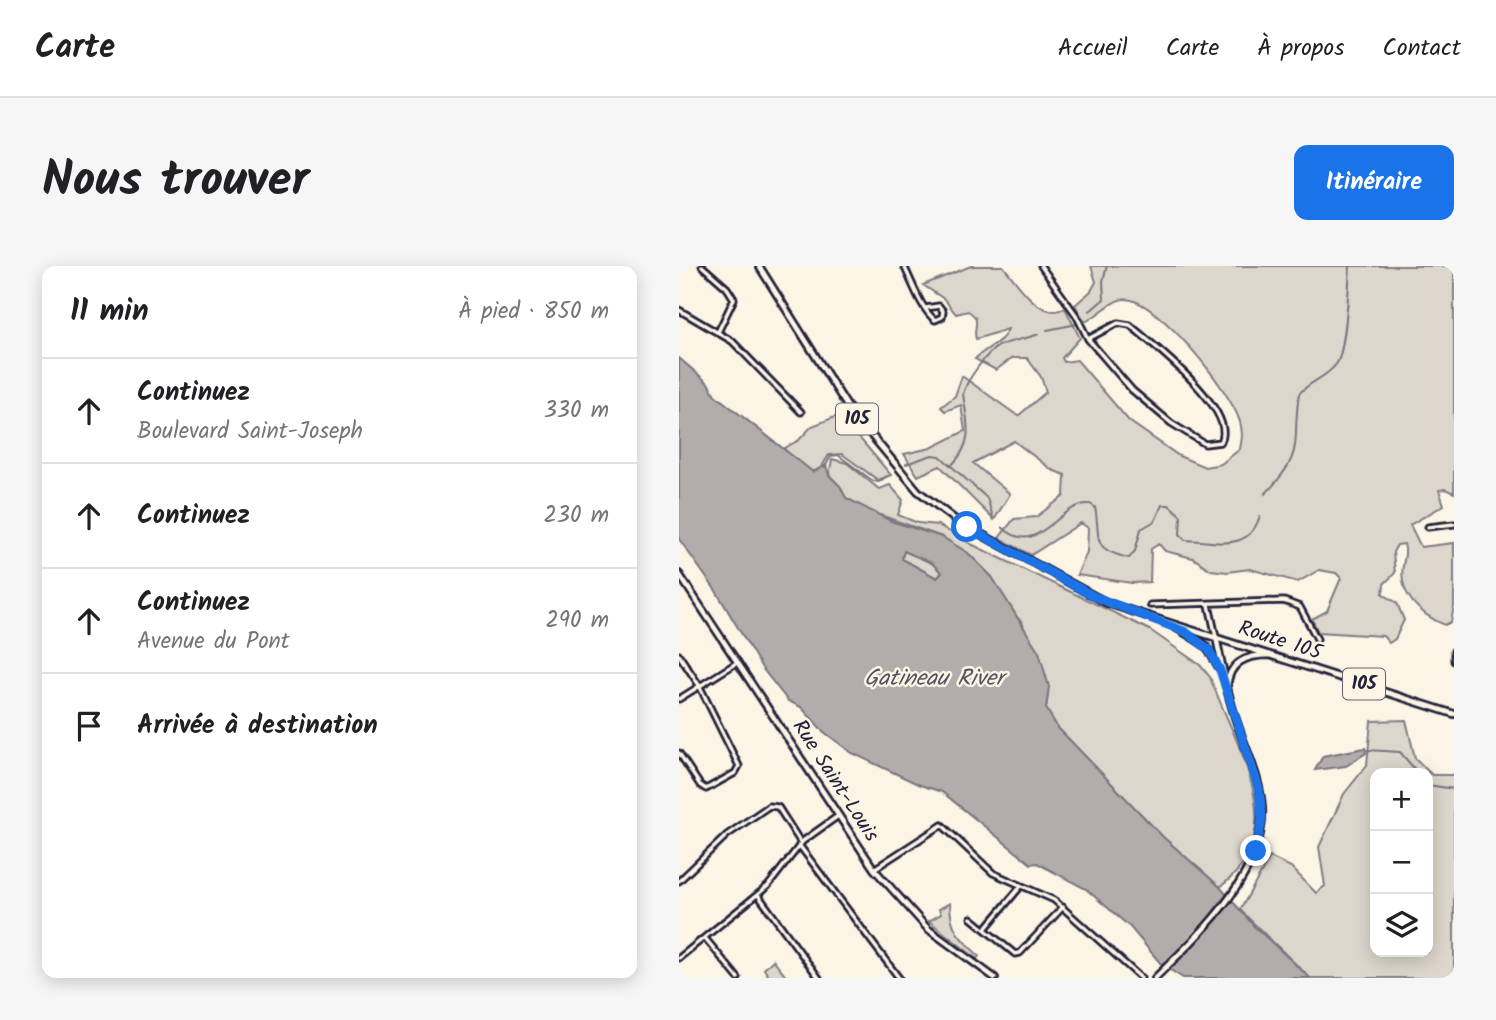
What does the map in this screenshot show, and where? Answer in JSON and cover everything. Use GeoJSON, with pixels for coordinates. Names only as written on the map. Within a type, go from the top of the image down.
{"type":"FeatureCollection","features":[{"type":"Feature","properties":{"kind":"main road","name":"105"},"geometry":{"type":"LineString","coordinates":[[758,266],[787,307],[847,406],[928,500],[957,521],[1093,596],[1135,613],[1216,636]]}},
{"type":"Feature","properties":{"kind":"main road","name":"Rue Saint-Louis"},"geometry":{"type":"LineString","coordinates":[[679,574],[874,870],[928,929],[995,978]]}},
{"type":"Feature","properties":{"kind":"main road"},"geometry":{"type":"LineString","coordinates":[[1135,613],[1178,628],[1205,645],[1217,663],[1257,779],[1262,808],[1256,851],[1249,869],[1233,893],[1155,978]]}},
{"type":"Feature","properties":{"kind":"main road"},"geometry":{"type":"LineString","coordinates":[[1216,636],[1227,692]]}},
{"type":"Feature","properties":{"kind":"main road","name":"Route 105"},"geometry":{"type":"LineString","coordinates":[[1216,636],[1454,714]]}},
{"type":"Feature","properties":{"kind":"main road"},"geometry":{"type":"LineString","coordinates":[[1227,692],[1230,673],[1241,660],[1251,656],[1274,655]]}},
{"type":"Feature","properties":{"kind":"street"},"geometry":{"type":"LineString","coordinates":[[702,266],[734,299],[718,332]]}},
{"type":"Feature","properties":{"kind":"street"},"geometry":{"type":"LineString","coordinates":[[904,266],[926,308],[933,319],[942,317],[943,311],[939,306],[926,308]]}},
{"type":"Feature","properties":{"kind":"street"},"geometry":{"type":"LineString","coordinates":[[1043,267],[1089,339],[1132,390],[1171,423],[1208,446],[1221,442],[1223,426],[1200,388],[1131,325],[1118,323],[1089,339]]}},
{"type":"Feature","properties":{"kind":"street"},"geometry":{"type":"LineString","coordinates":[[679,310],[718,332],[741,349],[801,412]]}},
{"type":"Feature","properties":{"kind":"street"},"geometry":{"type":"LineString","coordinates":[[1428,527],[1454,524]]}},
{"type":"Feature","properties":{"kind":"street"},"geometry":{"type":"LineString","coordinates":[[1150,605],[1292,602],[1303,611],[1317,639]]}},
{"type":"Feature","properties":{"kind":"street"},"geometry":{"type":"LineString","coordinates":[[1209,605],[1216,636]]}},
{"type":"Feature","properties":{"kind":"street"},"geometry":{"type":"LineString","coordinates":[[1454,651],[1454,661]]}},
{"type":"Feature","properties":{"kind":"street"},"geometry":{"type":"LineString","coordinates":[[679,655],[699,685],[739,766],[735,773],[706,789],[700,785],[679,753]]}},
{"type":"Feature","properties":{"kind":"street"},"geometry":{"type":"LineString","coordinates":[[679,699],[738,662]]}},
{"type":"Feature","properties":{"kind":"street"},"geometry":{"type":"LineString","coordinates":[[679,881],[727,835],[769,806],[778,807],[800,844],[899,978]]}},
{"type":"Feature","properties":{"kind":"street"},"geometry":{"type":"LineString","coordinates":[[679,958],[775,880],[800,844],[839,816]]}},
{"type":"Feature","properties":{"kind":"street"},"geometry":{"type":"LineString","coordinates":[[874,870],[942,825],[993,873],[1063,907],[1137,976]]}},
{"type":"Feature","properties":{"kind":"street"},"geometry":{"type":"LineString","coordinates":[[985,929],[1021,886]]}},
{"type":"Feature","properties":{"kind":"street"},"geometry":{"type":"LineString","coordinates":[[758,895],[820,978]]}},
{"type":"Feature","properties":{"kind":"street"},"geometry":{"type":"LineString","coordinates":[[971,918],[1015,954],[1020,953],[1063,907]]}},
{"type":"Feature","properties":{"kind":"street"},"geometry":{"type":"LineString","coordinates":[[705,938],[739,978]]}},
{"type":"Feature","properties":{"kind":"shaded area"},"geometry":{"type":"Polygon","coordinates":[[[971,266],[1003,266],[1038,305],[1056,311],[1065,308],[1080,338],[1062,358],[1064,362],[1077,360],[1129,421],[1179,456],[1205,467],[1221,464],[1240,449],[1242,429],[1234,408],[1192,350],[1156,315],[1140,304],[1121,299],[1085,322],[1075,305],[1091,291],[1096,282],[1091,266],[1454,266],[1454,493],[1445,489],[1439,490],[1444,505],[1410,525],[1421,547],[1454,543],[1454,606],[1451,622],[1445,625],[1428,616],[1408,595],[1402,576],[1404,544],[1397,545],[1393,552],[1395,573],[1384,584],[1383,594],[1397,603],[1404,620],[1395,639],[1389,643],[1383,636],[1318,632],[1312,619],[1327,611],[1341,578],[1336,573],[1319,570],[1298,582],[1250,569],[1227,572],[1211,570],[1193,558],[1165,551],[1159,544],[1151,549],[1150,582],[1132,583],[1077,575],[1087,552],[1088,528],[1081,523],[1031,555],[999,538],[1014,519],[1036,517],[1064,496],[1065,475],[1052,470],[1014,441],[973,463],[1010,494],[994,520],[940,466],[918,476],[904,454],[931,448],[965,431],[961,405],[945,411],[941,407],[955,396],[962,376],[1018,416],[1046,392],[1041,377],[1027,358],[1012,358],[996,370],[975,359],[1003,338],[1008,329],[976,339],[975,317],[968,311],[956,314],[944,299],[923,285],[971,266]]]}},
{"type":"Feature","properties":{"kind":"shaded area"},"geometry":{"type":"Polygon","coordinates":[[[840,415],[891,475],[878,480],[842,454],[829,455],[819,471],[813,472],[781,450],[799,440],[812,426],[840,415]]]}},
{"type":"Feature","properties":{"kind":"shaded area"},"geometry":{"type":"Polygon","coordinates":[[[832,459],[847,463],[879,489],[890,485],[903,500],[898,515],[918,523],[938,525],[971,544],[1150,630],[1200,665],[1210,677],[1243,758],[1252,786],[1256,814],[1253,840],[1242,865],[1220,887],[1163,837],[1057,727],[1046,708],[1048,695],[1022,622],[1011,612],[992,577],[968,553],[942,537],[866,510],[845,497],[840,486],[829,475],[832,459]]]}},
{"type":"Feature","properties":{"kind":"shaded area"},"geometry":{"type":"Polygon","coordinates":[[[904,551],[932,563],[942,573],[937,578],[901,559],[904,551]]]}},
{"type":"Feature","properties":{"kind":"shaded area"},"geometry":{"type":"Polygon","coordinates":[[[1406,720],[1415,758],[1425,768],[1370,768],[1370,957],[1433,957],[1433,775],[1454,775],[1454,978],[1310,978],[1240,910],[1270,857],[1291,867],[1316,893],[1325,886],[1319,847],[1344,794],[1367,765],[1371,721],[1406,720]]]}},
{"type":"Feature","properties":{"kind":"shaded area"},"geometry":{"type":"Polygon","coordinates":[[[950,903],[954,927],[979,956],[977,959],[929,921],[941,914],[939,909],[950,903]]]}},
{"type":"Feature","properties":{"kind":"shaded area"},"geometry":{"type":"Polygon","coordinates":[[[773,960],[787,978],[770,978],[764,969],[773,960]]]}},
{"type":"Feature","properties":{"kind":"water","name":"Gatineau River"},"geometry":{"type":"Polygon","coordinates":[[[679,358],[708,383],[715,395],[813,472],[826,465],[829,475],[840,486],[846,498],[891,521],[942,537],[968,553],[992,577],[1039,652],[1049,687],[1046,708],[1057,727],[1163,837],[1220,887],[1255,927],[1310,978],[1183,978],[1161,964],[1130,927],[1086,889],[1037,863],[1031,864],[942,792],[920,785],[852,753],[824,732],[801,707],[788,701],[762,668],[716,591],[679,539],[679,358]],[[904,551],[902,559],[937,578],[942,573],[932,563],[904,551]]]}},
{"type":"Feature","properties":{"kind":"water"},"geometry":{"type":"Polygon","coordinates":[[[1365,748],[1366,753],[1346,766],[1315,770],[1323,756],[1365,748]]]}},
{"type":"Feature","properties":{"kind":"pier"},"geometry":{"type":"Polygon","coordinates":[[[1230,892],[1235,897],[1167,971],[1160,968],[1230,892]]]}},
{"type":"Feature","properties":{"kind":"waterway"},"geometry":{"type":"LineString","coordinates":[[1090,311],[1104,299],[1103,281],[1107,266]]}},
{"type":"Feature","properties":{"kind":"waterway"},"geometry":{"type":"LineString","coordinates":[[1265,494],[1292,457],[1299,394],[1333,368],[1340,356],[1350,266]]}},
{"type":"Feature","properties":{"kind":"waterway"},"geometry":{"type":"LineString","coordinates":[[1047,330],[1077,324]]}},
{"type":"Feature","properties":{"kind":"waterway"},"geometry":{"type":"LineString","coordinates":[[952,465],[967,440],[963,394],[973,374],[996,348],[1039,334]]}},
{"type":"Feature","properties":{"kind":"waterway"},"geometry":{"type":"LineString","coordinates":[[825,467],[831,456],[838,455],[873,481],[879,482],[887,476]]}},
{"type":"Feature","properties":{"kind":"waterway"},"geometry":{"type":"LineString","coordinates":[[906,464],[932,455],[940,456],[987,498],[993,517]]}},
{"type":"Feature","properties":{"kind":"waterway"},"geometry":{"type":"LineString","coordinates":[[1002,527],[1015,536],[1027,537],[1037,534],[1068,511],[1090,504],[1095,507],[1098,535],[1103,546],[1108,551],[1129,558],[1135,551],[1141,529],[1155,521],[1162,505],[1169,505],[1181,516],[1180,534],[1185,540],[1220,543],[1239,540],[1248,536],[1260,516]]}},
{"type":"Feature","properties":{"kind":"waterway"},"geometry":{"type":"LineString","coordinates":[[1367,750],[1400,752],[1414,768]]}},
{"type":"Feature","properties":{"kind":"waterway"},"geometry":{"type":"LineString","coordinates":[[1433,786],[1454,789]]}},
{"type":"Feature","properties":{"kind":"route"},"geometry":{"type":"LineString","coordinates":[[967,527],[1107,603],[1186,632],[1209,650],[1220,670],[1259,789],[1262,819],[1256,851]]}}]}
